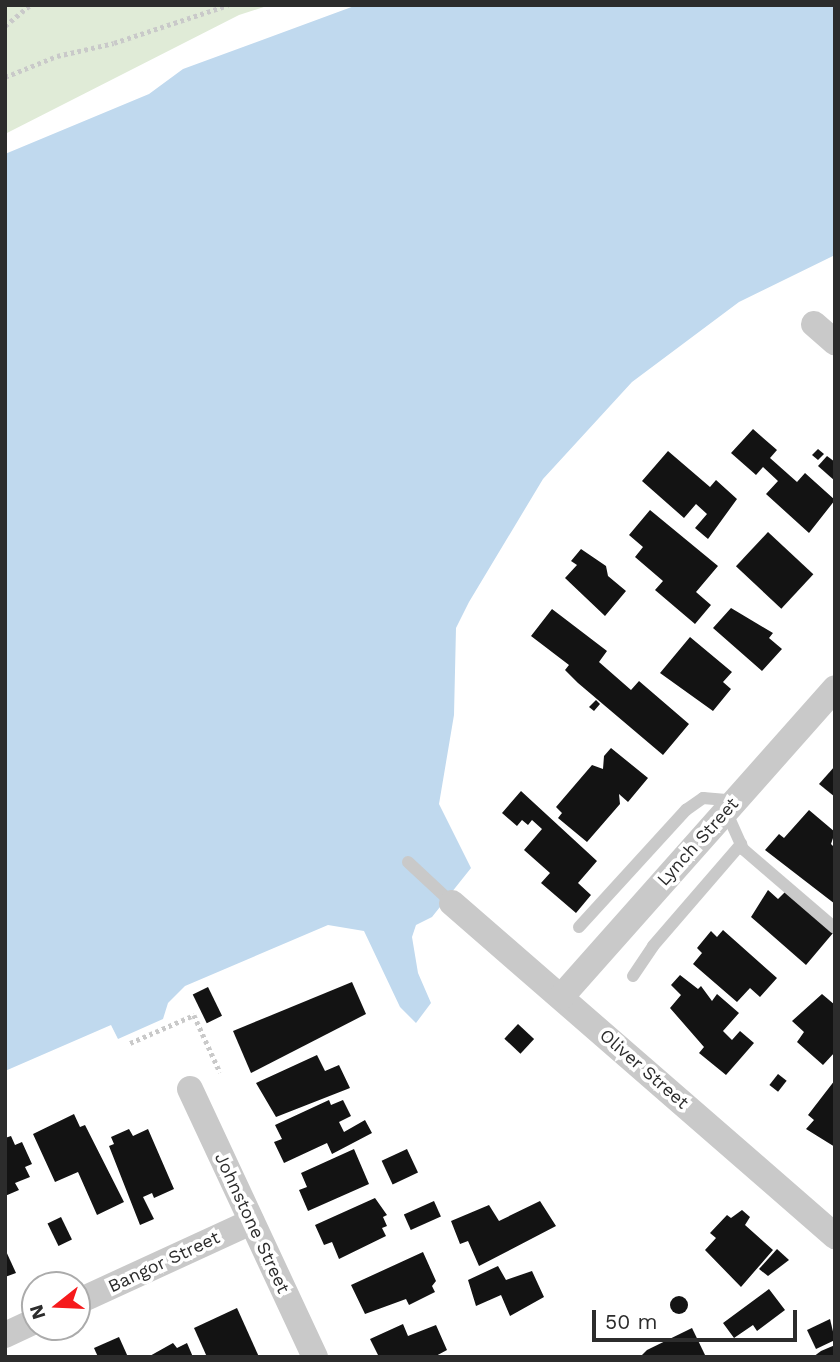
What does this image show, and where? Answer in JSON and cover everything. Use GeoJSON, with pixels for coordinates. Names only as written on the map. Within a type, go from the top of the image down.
{"type":"FeatureCollection","features":[{"type":"Feature","properties":{"kind":"street"},"geometry":{"type":"LineString","coordinates":[[814,324],[835,342]]}},
{"type":"Feature","properties":{"kind":"street","name":"Lynch Street"},"geometry":{"type":"LineString","coordinates":[[561,997],[835,688]]}},
{"type":"Feature","properties":{"kind":"street","name":"Oliver Street"},"geometry":{"type":"LineString","coordinates":[[452,904],[835,1236]]}},
{"type":"Feature","properties":{"kind":"street","name":"Johnstone Street"},"geometry":{"type":"LineString","coordinates":[[190,1089],[315,1357]]}},
{"type":"Feature","properties":{"kind":"street","name":"Bangor Street"},"geometry":{"type":"LineString","coordinates":[[91,1296],[251,1222]]}},
{"type":"Feature","properties":{"kind":"street"},"geometry":{"type":"LineString","coordinates":[[5,1335],[21,1328]]}},
{"type":"Feature","properties":{"kind":"lane"},"geometry":{"type":"LineString","coordinates":[[579,927],[686,810],[703,798],[730,806],[741,844],[835,928]]}},
{"type":"Feature","properties":{"kind":"lane"},"geometry":{"type":"LineString","coordinates":[[633,976],[653,946],[741,844]]}},
{"type":"Feature","properties":{"kind":"lane"},"geometry":{"type":"LineString","coordinates":[[408,862],[452,904]]}},
{"type":"Feature","properties":{"kind":"path"},"geometry":{"type":"LineString","coordinates":[[5,26],[30,5]]}},
{"type":"Feature","properties":{"kind":"path"},"geometry":{"type":"LineString","coordinates":[[5,77],[57,56],[229,5]]}},
{"type":"Feature","properties":{"kind":"path"},"geometry":{"type":"LineString","coordinates":[[130,1043],[194,1015],[220,1072]]}},
{"type":"Feature","properties":{"kind":"green space"},"geometry":{"type":"Polygon","coordinates":[[[5,5],[270,5],[239,15],[5,134],[5,5]]]}},
{"type":"Feature","properties":{"kind":"water"},"geometry":{"type":"Polygon","coordinates":[[[357,5],[835,5],[835,255],[739,302],[632,382],[543,479],[469,602],[456,628],[454,715],[439,804],[471,868],[432,917],[416,925],[412,937],[418,973],[431,1003],[416,1023],[400,1007],[364,931],[328,925],[185,986],[168,1003],[163,1019],[118,1039],[111,1025],[5,1071],[5,154],[149,94],[183,69],[357,5]]]}},
{"type":"Feature","properties":{"kind":"building"},"geometry":{"type":"Polygon","coordinates":[[[753,429],[777,450],[770,458],[797,482],[805,473],[835,500],[809,533],[766,494],[778,481],[763,467],[756,475],[731,453],[753,429]]]}},
{"type":"Feature","properties":{"kind":"building"},"geometry":{"type":"Polygon","coordinates":[[[818,449],[824,454],[818,460],[812,455],[818,449]]]}},
{"type":"Feature","properties":{"kind":"building"},"geometry":{"type":"Polygon","coordinates":[[[668,451],[710,487],[716,480],[737,499],[708,539],[695,528],[707,514],[696,504],[684,518],[642,481],[668,451]]]}},
{"type":"Feature","properties":{"kind":"building"},"geometry":{"type":"Polygon","coordinates":[[[827,456],[835,462],[835,481],[818,466],[827,456]]]}},
{"type":"Feature","properties":{"kind":"building"},"geometry":{"type":"Polygon","coordinates":[[[650,510],[718,566],[696,592],[711,605],[695,624],[655,590],[663,581],[635,557],[643,547],[629,535],[650,510]]]}},
{"type":"Feature","properties":{"kind":"building"},"geometry":{"type":"Polygon","coordinates":[[[768,532],[813,574],[781,609],[736,566],[768,532]]]}},
{"type":"Feature","properties":{"kind":"building"},"geometry":{"type":"Polygon","coordinates":[[[581,549],[606,566],[608,576],[626,591],[605,616],[565,578],[577,565],[571,561],[581,549]]]}},
{"type":"Feature","properties":{"kind":"building"},"geometry":{"type":"Polygon","coordinates":[[[731,608],[773,633],[769,638],[782,649],[762,671],[713,628],[731,608]]]}},
{"type":"Feature","properties":{"kind":"building"},"geometry":{"type":"Polygon","coordinates":[[[552,609],[607,651],[599,662],[631,690],[639,681],[689,724],[663,755],[578,683],[565,670],[569,665],[531,636],[552,609]]]}},
{"type":"Feature","properties":{"kind":"building"},"geometry":{"type":"Polygon","coordinates":[[[690,637],[732,672],[723,682],[731,689],[713,711],[660,673],[690,637]]]}},
{"type":"Feature","properties":{"kind":"building"},"geometry":{"type":"Polygon","coordinates":[[[596,700],[600,704],[594,711],[589,707],[596,700]]]}},
{"type":"Feature","properties":{"kind":"building"},"geometry":{"type":"Polygon","coordinates":[[[611,748],[648,778],[628,802],[619,794],[620,804],[587,842],[558,818],[562,813],[556,807],[592,765],[603,769],[604,756],[611,748]]]}},
{"type":"Feature","properties":{"kind":"building"},"geometry":{"type":"Polygon","coordinates":[[[835,766],[835,797],[819,784],[835,766]]]}},
{"type":"Feature","properties":{"kind":"building"},"geometry":{"type":"Polygon","coordinates":[[[521,791],[597,861],[578,883],[591,895],[576,913],[541,883],[550,873],[524,850],[542,829],[532,820],[528,825],[522,820],[517,826],[502,813],[521,791]]]}},
{"type":"Feature","properties":{"kind":"building"},"geometry":{"type":"Polygon","coordinates":[[[809,810],[835,832],[831,844],[835,848],[835,904],[765,850],[779,834],[784,838],[809,810]]]}},
{"type":"Feature","properties":{"kind":"building"},"geometry":{"type":"Polygon","coordinates":[[[768,890],[778,899],[785,892],[833,933],[806,965],[751,917],[768,890]]]}},
{"type":"Feature","properties":{"kind":"building"},"geometry":{"type":"Polygon","coordinates":[[[723,930],[777,978],[760,997],[750,988],[737,1002],[693,964],[702,953],[697,948],[711,931],[717,937],[723,930]]]}},
{"type":"Feature","properties":{"kind":"building"},"geometry":{"type":"Polygon","coordinates":[[[680,975],[698,989],[701,986],[712,1001],[717,994],[739,1013],[723,1031],[732,1040],[740,1031],[754,1043],[726,1075],[699,1053],[704,1047],[670,1008],[681,995],[671,985],[680,975]]]}},
{"type":"Feature","properties":{"kind":"building"},"geometry":{"type":"Polygon","coordinates":[[[352,982],[366,1014],[251,1073],[233,1031],[352,982]]]}},
{"type":"Feature","properties":{"kind":"building"},"geometry":{"type":"Polygon","coordinates":[[[208,987],[222,1016],[207,1023],[193,994],[208,987]]]}},
{"type":"Feature","properties":{"kind":"building"},"geometry":{"type":"Polygon","coordinates":[[[822,994],[835,1005],[835,1052],[823,1065],[797,1042],[804,1032],[792,1021],[822,994]]]}},
{"type":"Feature","properties":{"kind":"building"},"geometry":{"type":"Polygon","coordinates":[[[518,1024],[534,1039],[520,1054],[504,1039],[518,1024]]]}},
{"type":"Feature","properties":{"kind":"building"},"geometry":{"type":"Polygon","coordinates":[[[317,1055],[325,1071],[339,1065],[350,1088],[276,1117],[256,1083],[317,1055]]]}},
{"type":"Feature","properties":{"kind":"building"},"geometry":{"type":"Polygon","coordinates":[[[778,1074],[787,1081],[778,1092],[769,1085],[778,1074]]]}},
{"type":"Feature","properties":{"kind":"building"},"geometry":{"type":"Polygon","coordinates":[[[835,1080],[835,1147],[806,1129],[814,1120],[808,1115],[835,1080]]]}},
{"type":"Feature","properties":{"kind":"building"},"geometry":{"type":"Polygon","coordinates":[[[329,1100],[331,1105],[343,1100],[351,1116],[339,1122],[344,1132],[365,1120],[372,1133],[332,1154],[327,1143],[284,1163],[274,1142],[282,1139],[275,1125],[329,1100]]]}},
{"type":"Feature","properties":{"kind":"building"},"geometry":{"type":"Polygon","coordinates":[[[74,1114],[80,1127],[85,1125],[124,1202],[97,1215],[78,1172],[55,1182],[33,1134],[74,1114]]]}},
{"type":"Feature","properties":{"kind":"building"},"geometry":{"type":"Polygon","coordinates":[[[129,1129],[133,1136],[148,1129],[174,1189],[154,1198],[152,1193],[143,1197],[154,1219],[140,1225],[109,1146],[114,1144],[111,1137],[129,1129]]]}},
{"type":"Feature","properties":{"kind":"building"},"geometry":{"type":"Polygon","coordinates":[[[11,1136],[15,1145],[22,1142],[32,1164],[25,1167],[30,1177],[15,1183],[19,1190],[5,1196],[5,1138],[11,1136]]]}},
{"type":"Feature","properties":{"kind":"building"},"geometry":{"type":"Polygon","coordinates":[[[354,1149],[369,1184],[308,1211],[299,1190],[307,1187],[301,1173],[354,1149]]]}},
{"type":"Feature","properties":{"kind":"building"},"geometry":{"type":"Polygon","coordinates":[[[407,1149],[418,1173],[393,1184],[382,1161],[407,1149]]]}},
{"type":"Feature","properties":{"kind":"building"},"geometry":{"type":"Polygon","coordinates":[[[375,1198],[387,1215],[383,1217],[387,1226],[382,1228],[386,1236],[339,1259],[332,1242],[324,1245],[315,1225],[375,1198]]]}},
{"type":"Feature","properties":{"kind":"building"},"geometry":{"type":"Polygon","coordinates":[[[434,1201],[441,1217],[411,1230],[404,1214],[434,1201]]]}},
{"type":"Feature","properties":{"kind":"building"},"geometry":{"type":"Polygon","coordinates":[[[540,1201],[556,1226],[479,1266],[468,1241],[460,1244],[451,1221],[489,1205],[499,1221],[540,1201]]]}},
{"type":"Feature","properties":{"kind":"building"},"geometry":{"type":"Polygon","coordinates":[[[742,1210],[750,1217],[745,1225],[773,1250],[741,1287],[705,1250],[716,1238],[710,1233],[727,1215],[731,1218],[742,1210]]]}},
{"type":"Feature","properties":{"kind":"building"},"geometry":{"type":"Polygon","coordinates":[[[61,1217],[72,1239],[58,1246],[48,1224],[61,1217]]]}},
{"type":"Feature","properties":{"kind":"building"},"geometry":{"type":"Polygon","coordinates":[[[5,1249],[16,1273],[5,1277],[5,1249]]]}},
{"type":"Feature","properties":{"kind":"building"},"geometry":{"type":"Polygon","coordinates":[[[777,1249],[789,1260],[768,1276],[759,1269],[777,1249]]]}},
{"type":"Feature","properties":{"kind":"building"},"geometry":{"type":"Polygon","coordinates":[[[423,1252],[436,1281],[432,1286],[435,1292],[409,1305],[406,1299],[365,1314],[351,1285],[423,1252]]]}},
{"type":"Feature","properties":{"kind":"building"},"geometry":{"type":"Polygon","coordinates":[[[498,1266],[506,1280],[532,1271],[544,1297],[510,1316],[501,1295],[476,1306],[468,1280],[498,1266]]]}},
{"type":"Feature","properties":{"kind":"building"},"geometry":{"type":"Polygon","coordinates":[[[769,1289],[785,1310],[757,1331],[753,1325],[734,1338],[723,1323],[769,1289]]]}},
{"type":"Feature","properties":{"kind":"building"},"geometry":{"type":"Polygon","coordinates":[[[675,1296],[683,1296],[688,1305],[686,1312],[675,1314],[670,1309],[670,1301],[675,1296]]]}},
{"type":"Feature","properties":{"kind":"building"},"geometry":{"type":"Polygon","coordinates":[[[237,1308],[259,1357],[207,1357],[194,1328],[237,1308]]]}},
{"type":"Feature","properties":{"kind":"building"},"geometry":{"type":"Polygon","coordinates":[[[830,1319],[835,1340],[816,1349],[807,1330],[830,1319]]]}},
{"type":"Feature","properties":{"kind":"building"},"geometry":{"type":"Polygon","coordinates":[[[403,1324],[408,1336],[436,1325],[447,1350],[434,1357],[378,1355],[370,1339],[403,1324]]]}},
{"type":"Feature","properties":{"kind":"building"},"geometry":{"type":"Polygon","coordinates":[[[692,1328],[706,1357],[640,1357],[647,1350],[692,1328]]]}},
{"type":"Feature","properties":{"kind":"building"},"geometry":{"type":"Polygon","coordinates":[[[119,1337],[128,1357],[98,1357],[94,1348],[119,1337]]]}},
{"type":"Feature","properties":{"kind":"building"},"geometry":{"type":"Polygon","coordinates":[[[173,1343],[177,1348],[187,1343],[193,1357],[148,1357],[173,1343]]]}},
{"type":"Feature","properties":{"kind":"building"},"geometry":{"type":"Polygon","coordinates":[[[835,1345],[835,1357],[813,1357],[821,1351],[835,1345]]]}}]}
